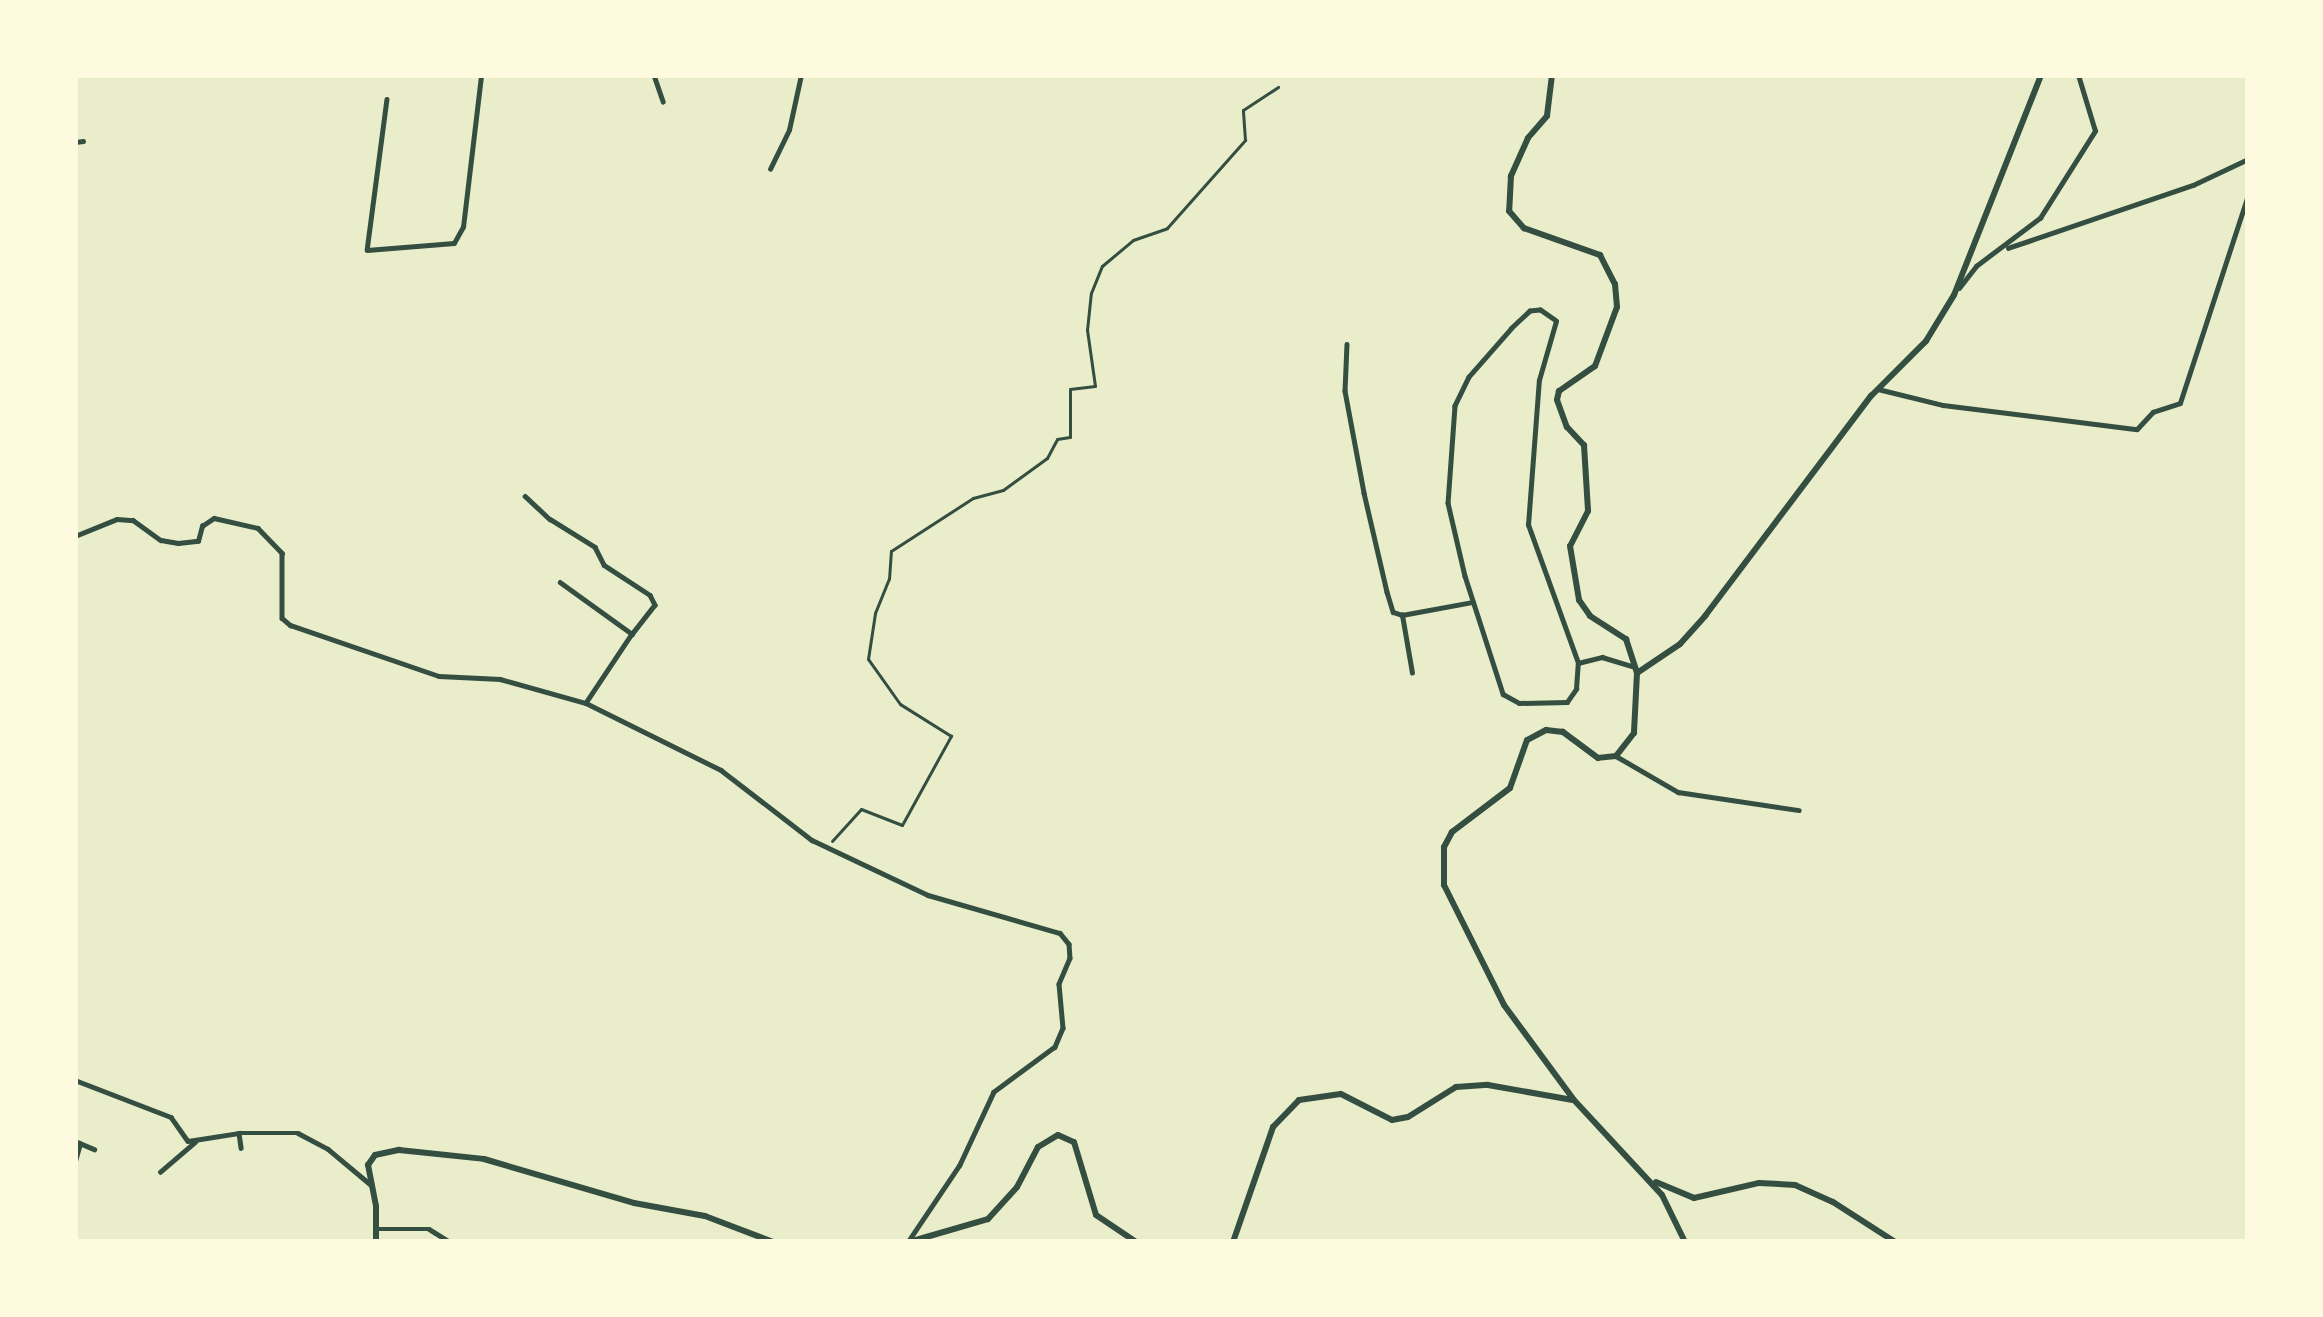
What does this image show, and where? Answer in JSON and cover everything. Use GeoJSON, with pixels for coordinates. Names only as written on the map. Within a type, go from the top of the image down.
{"type":"FeatureCollection","features":[{"type":"Feature","properties":{"kind":"street"},"geometry":{"type":"LineString","coordinates":[[387,100],[367,250],[454,243],[463,227],[481,75]]}},
{"type":"Feature","properties":{"kind":"street"},"geometry":{"type":"LineString","coordinates":[[654,75],[663,101]]}},
{"type":"Feature","properties":{"kind":"street"},"geometry":{"type":"LineString","coordinates":[[770,169],[789,130],[801,75]]}},
{"type":"Feature","properties":{"kind":"street"},"geometry":{"type":"LineString","coordinates":[[1552,75],[1547,116],[1528,138],[1511,176],[1509,211],[1525,228],[1600,255],[1615,284],[1617,307],[1595,365],[1559,391],[1557,400],[1567,427],[1583,445],[1588,511],[1570,546],[1580,600],[1590,616],[1626,639],[1635,669],[1634,733],[1616,756],[1598,758],[1563,732],[1535,734],[1519,753],[1510,788],[1452,832],[1444,847],[1444,885],[1451,908],[1504,1005],[1574,1100],[1648,1178],[1670,1207],[1685,1242]]}},
{"type":"Feature","properties":{"kind":"street"},"geometry":{"type":"LineString","coordinates":[[1954,295],[2042,75]]}},
{"type":"Feature","properties":{"kind":"street"},"geometry":{"type":"LineString","coordinates":[[1578,663],[1602,657],[1635,669],[1680,644],[1705,616],[1878,388],[1926,341],[1976,266],[2040,218],[2095,131],[2078,75]]}},
{"type":"Feature","properties":{"kind":"street"},"geometry":{"type":"LineString","coordinates":[[2002,250],[2193,185],[2248,159]]}},
{"type":"Feature","properties":{"kind":"street"},"geometry":{"type":"LineString","coordinates":[[1878,388],[1943,405],[2137,430],[2153,412],[2180,403],[2248,195]]}},
{"type":"Feature","properties":{"kind":"street"},"geometry":{"type":"LineString","coordinates":[[1540,310],[1556,321],[1539,380],[1528,525],[1578,663],[1576,689],[1567,702],[1519,703],[1503,694],[1472,602],[1448,503],[1455,406],[1469,377],[1512,328],[1540,310]]}},
{"type":"Feature","properties":{"kind":"street"},"geometry":{"type":"LineString","coordinates":[[1347,344],[1345,391],[1394,612],[1402,615],[1472,602]]}},
{"type":"Feature","properties":{"kind":"street"},"geometry":{"type":"LineString","coordinates":[[525,496],[550,520],[596,547],[604,566],[650,595],[655,605],[586,703]]}},
{"type":"Feature","properties":{"kind":"street"},"geometry":{"type":"LineString","coordinates":[[75,536],[118,519],[133,520],[161,540],[178,543],[198,541],[202,526],[214,518],[258,528],[281,553],[282,618],[290,625],[439,676],[500,679],[586,703],[721,770],[772,813],[828,846],[928,895],[974,912],[1039,923],[1070,944],[1059,984],[1063,1028],[1055,1047],[994,1092],[960,1165],[909,1242]]}},
{"type":"Feature","properties":{"kind":"street"},"geometry":{"type":"LineString","coordinates":[[560,582],[632,634]]}},
{"type":"Feature","properties":{"kind":"street"},"geometry":{"type":"LineString","coordinates":[[1402,615],[1412,674]]}},
{"type":"Feature","properties":{"kind":"street"},"geometry":{"type":"LineString","coordinates":[[1616,756],[1635,772],[1678,792],[1799,810]]}},
{"type":"Feature","properties":{"kind":"street"},"geometry":{"type":"LineString","coordinates":[[75,1080],[171,1117],[184,1138],[195,1142]]}},
{"type":"Feature","properties":{"kind":"street"},"geometry":{"type":"LineString","coordinates":[[1233,1242],[1273,1127],[1299,1100],[1341,1094],[1392,1120],[1408,1117],[1456,1087],[1488,1085],[1574,1100]]}},
{"type":"Feature","properties":{"kind":"street"},"geometry":{"type":"LineString","coordinates":[[239,1133],[241,1148]]}},
{"type":"Feature","properties":{"kind":"street"},"geometry":{"type":"LineString","coordinates":[[160,1172],[195,1142],[239,1133],[305,1136],[370,1184]]}},
{"type":"Feature","properties":{"kind":"street"},"geometry":{"type":"LineString","coordinates":[[909,1242],[988,1219],[1017,1186],[1038,1147],[1058,1135],[1074,1142],[1096,1215],[1136,1242]]}},
{"type":"Feature","properties":{"kind":"street"},"geometry":{"type":"LineString","coordinates":[[75,1161],[78,1142],[94,1148]]}},
{"type":"Feature","properties":{"kind":"street"},"geometry":{"type":"LineString","coordinates":[[376,1242],[370,1160],[384,1151],[461,1154],[634,1203],[705,1216],[773,1242]]}},
{"type":"Feature","properties":{"kind":"street"},"geometry":{"type":"LineString","coordinates":[[1648,1178],[1694,1198],[1759,1183],[1795,1185],[1833,1202],[1895,1242]]}},
{"type":"Feature","properties":{"kind":"street"},"geometry":{"type":"LineString","coordinates":[[377,1229],[429,1229],[450,1242]]}},
{"type":"Feature","properties":{"kind":"path"},"geometry":{"type":"LineString","coordinates":[[828,846],[861,808],[902,825],[951,736],[900,704],[868,658],[875,613],[890,579],[891,551],[973,498],[1003,490],[1047,458],[1057,439],[1070,437],[1070,389],[1094,386],[1088,330],[1091,293],[1102,266],[1133,240],[1167,227],[1245,140],[1243,110],[1278,87]]}}]}
